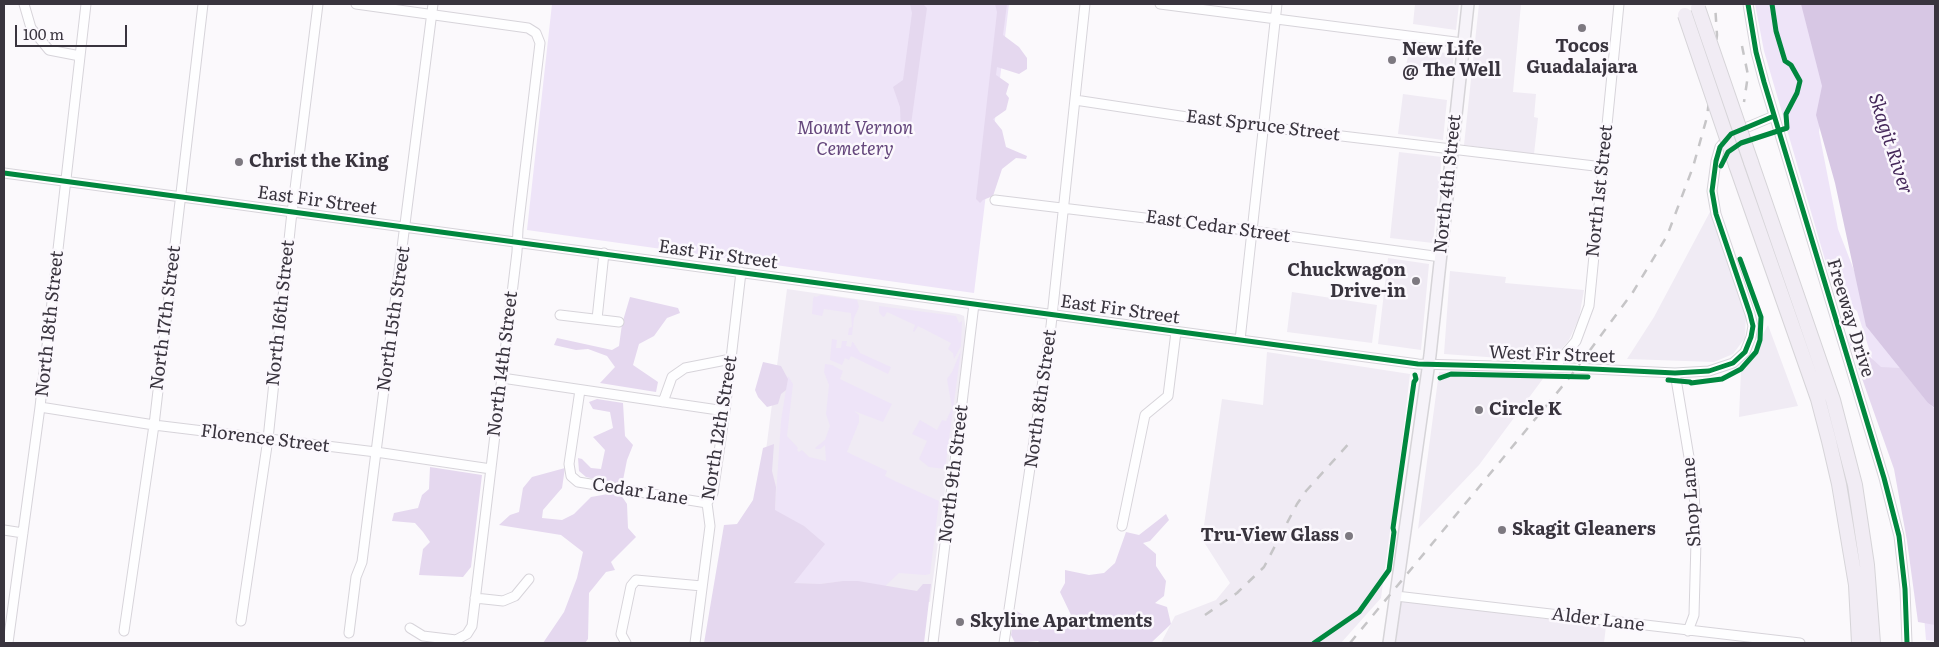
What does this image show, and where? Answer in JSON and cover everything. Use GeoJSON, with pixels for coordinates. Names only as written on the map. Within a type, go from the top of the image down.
{"type":"FeatureCollection","features":[{"type":"Feature","properties":{"kind":"highway"},"geometry":{"type":"LineString","coordinates":[[1690,7],[1751,162],[1833,400],[1856,494],[1867,565],[1874,643]]}},
{"type":"Feature","properties":{"kind":"highway"},"geometry":{"type":"LineString","coordinates":[[1690,7],[1736,165],[1818,399],[1839,484],[1856,585],[1859,643]]}},
{"type":"Feature","properties":{"kind":"main road","name":"North 4th Street"},"geometry":{"type":"LineString","coordinates":[[1389,643],[1429,365],[1468,4]]}},
{"type":"Feature","properties":{"kind":"street"},"geometry":{"type":"LineString","coordinates":[[24,4],[31,28],[49,50],[80,56]]}},
{"type":"Feature","properties":{"kind":"street","name":"North 18th Street"},"geometry":{"type":"LineString","coordinates":[[8,643],[40,408],[86,4]]}},
{"type":"Feature","properties":{"kind":"street","name":"North 17th Street"},"geometry":{"type":"LineString","coordinates":[[124,632],[154,425],[203,4]]}},
{"type":"Feature","properties":{"kind":"street","name":"North 16th Street"},"geometry":{"type":"LineString","coordinates":[[241,621],[268,440],[292,212],[318,4]]}},
{"type":"Feature","properties":{"kind":"street"},"geometry":{"type":"LineString","coordinates":[[356,4],[432,14]]}},
{"type":"Feature","properties":{"kind":"street","name":"North 15th Street"},"geometry":{"type":"LineString","coordinates":[[349,633],[356,577],[362,562],[433,4]]}},
{"type":"Feature","properties":{"kind":"street","name":"North 8th Street"},"geometry":{"type":"LineString","coordinates":[[1004,643],[1052,315],[1085,4]]}},
{"type":"Feature","properties":{"kind":"street"},"geometry":{"type":"LineString","coordinates":[[1160,4],[1463,43]]}},
{"type":"Feature","properties":{"kind":"street"},"geometry":{"type":"LineString","coordinates":[[1240,340],[1277,4]]}},
{"type":"Feature","properties":{"kind":"street","name":"North 1st Street"},"geometry":{"type":"LineString","coordinates":[[1553,368],[1576,341],[1588,306],[1619,4]]}},
{"type":"Feature","properties":{"kind":"street","name":"Freeway Drive"},"geometry":{"type":"LineString","coordinates":[[1748,4],[1756,52],[1774,116],[1897,526],[1905,589],[1908,643]]}},
{"type":"Feature","properties":{"kind":"street","name":"North 14th Street"},"geometry":{"type":"LineString","coordinates":[[410,628],[423,636],[456,640],[467,634],[472,626],[540,43],[536,33],[528,28],[432,14]]}},
{"type":"Feature","properties":{"kind":"street","name":"East Spruce Street"},"geometry":{"type":"LineString","coordinates":[[1075,100],[1263,126],[1603,167]]}},
{"type":"Feature","properties":{"kind":"street","name":"West Fir Street"},"geometry":{"type":"LineString","coordinates":[[1429,365],[1675,373],[1709,371],[1733,363],[1745,352],[1752,338],[1753,326],[1716,214],[1712,191],[1716,161],[1720,147],[1731,134],[1774,116]]}},
{"type":"Feature","properties":{"kind":"street","name":"East Fir Street"},"geometry":{"type":"LineString","coordinates":[[4,173],[1429,365]]}},
{"type":"Feature","properties":{"kind":"street","name":"East Cedar Street"},"geometry":{"type":"LineString","coordinates":[[995,200],[1252,231],[1440,258]]}},
{"type":"Feature","properties":{"kind":"street"},"geometry":{"type":"LineString","coordinates":[[597,319],[604,253]]}},
{"type":"Feature","properties":{"kind":"street","name":"North 12th Street"},"geometry":{"type":"LineString","coordinates":[[695,643],[710,526],[707,503],[713,493],[725,411],[740,272]]}},
{"type":"Feature","properties":{"kind":"street","name":"North 9th Street"},"geometry":{"type":"LineString","coordinates":[[933,643],[974,304]]}},
{"type":"Feature","properties":{"kind":"street"},"geometry":{"type":"LineString","coordinates":[[560,315],[620,322]]}},
{"type":"Feature","properties":{"kind":"street"},"geometry":{"type":"LineString","coordinates":[[1122,526],[1145,415],[1168,396],[1176,332]]}},
{"type":"Feature","properties":{"kind":"street"},"geometry":{"type":"LineString","coordinates":[[663,402],[672,377],[685,368],[731,359]]}},
{"type":"Feature","properties":{"kind":"street","name":"Shop Lane"},"geometry":{"type":"LineString","coordinates":[[1675,373],[1694,487],[1696,541],[1694,615],[1688,631]]}},
{"type":"Feature","properties":{"kind":"street"},"geometry":{"type":"LineString","coordinates":[[502,378],[725,411]]}},
{"type":"Feature","properties":{"kind":"street","name":"Cedar Lane"},"geometry":{"type":"LineString","coordinates":[[580,390],[569,464],[571,476],[578,482],[707,503]]}},
{"type":"Feature","properties":{"kind":"street","name":"Florence Street"},"geometry":{"type":"LineString","coordinates":[[40,408],[154,425],[491,468]]}},
{"type":"Feature","properties":{"kind":"street"},"geometry":{"type":"LineString","coordinates":[[4,530],[24,532]]}},
{"type":"Feature","properties":{"kind":"street"},"geometry":{"type":"LineString","coordinates":[[475,598],[503,601],[515,596],[529,579]]}},
{"type":"Feature","properties":{"kind":"street"},"geometry":{"type":"LineString","coordinates":[[626,643],[621,634],[631,586],[636,580],[702,586]]}},
{"type":"Feature","properties":{"kind":"street","name":"Alder Lane"},"geometry":{"type":"LineString","coordinates":[[1396,596],[1800,643]]}},
{"type":"Feature","properties":{"kind":"shaded area"},"geometry":{"type":"Polygon","coordinates":[[[910,4],[923,4],[927,8],[909,139],[901,131],[900,107],[893,87],[903,80],[912,13],[910,4]]]}},
{"type":"Feature","properties":{"kind":"shaded area"},"geometry":{"type":"Polygon","coordinates":[[[995,4],[1007,4],[1003,35],[1019,47],[1027,58],[1027,69],[1019,74],[997,67],[996,75],[1009,84],[1006,94],[1009,98],[1006,110],[993,119],[1002,130],[1006,147],[1027,156],[1026,159],[1016,158],[1002,169],[993,196],[980,203],[976,199],[997,12],[995,4]]]}},
{"type":"Feature","properties":{"kind":"shaded area"},"geometry":{"type":"Polygon","coordinates":[[[1415,4],[1459,4],[1456,30],[1413,24],[1415,4]]]}},
{"type":"Feature","properties":{"kind":"shaded area"},"geometry":{"type":"Polygon","coordinates":[[[1479,4],[1521,4],[1513,92],[1536,94],[1534,117],[1538,118],[1534,154],[1464,145],[1479,4]]]}},
{"type":"Feature","properties":{"kind":"shaded area"},"geometry":{"type":"Polygon","coordinates":[[[1410,48],[1454,54],[1452,70],[1406,65],[1410,48]]]}},
{"type":"Feature","properties":{"kind":"shaded area"},"geometry":{"type":"Polygon","coordinates":[[[1403,94],[1447,100],[1443,140],[1398,134],[1403,94]]]}},
{"type":"Feature","properties":{"kind":"shaded area"},"geometry":{"type":"Polygon","coordinates":[[[1399,152],[1442,157],[1433,243],[1390,238],[1399,152]]]}},
{"type":"Feature","properties":{"kind":"shaded area"},"geometry":{"type":"Polygon","coordinates":[[[1711,210],[1746,313],[1745,338],[1733,354],[1714,362],[1627,359],[1654,317],[1711,210]]]}},
{"type":"Feature","properties":{"kind":"shaded area"},"geometry":{"type":"Polygon","coordinates":[[[1388,258],[1429,264],[1421,350],[1378,344],[1388,258]]]}},
{"type":"Feature","properties":{"kind":"shaded area"},"geometry":{"type":"Polygon","coordinates":[[[1450,271],[1506,277],[1505,283],[1584,290],[1579,318],[1569,340],[1553,359],[1543,361],[1444,354],[1450,271]]]}},
{"type":"Feature","properties":{"kind":"shaded area"},"geometry":{"type":"Polygon","coordinates":[[[787,289],[964,316],[966,332],[930,602],[793,583],[756,527],[787,289]]]}},
{"type":"Feature","properties":{"kind":"shaded area"},"geometry":{"type":"Polygon","coordinates":[[[1292,292],[1377,305],[1372,343],[1287,332],[1292,292]]]}},
{"type":"Feature","properties":{"kind":"shaded area"},"geometry":{"type":"Polygon","coordinates":[[[630,297],[678,308],[680,313],[667,318],[654,336],[639,344],[633,365],[658,382],[656,392],[600,383],[615,367],[607,356],[588,349],[576,350],[554,345],[557,338],[612,350],[619,346],[622,324],[630,297]]]}},
{"type":"Feature","properties":{"kind":"shaded area"},"geometry":{"type":"Polygon","coordinates":[[[1768,325],[1798,406],[1739,417],[1741,370],[1746,368],[1758,351],[1762,336],[1768,325]]]}},
{"type":"Feature","properties":{"kind":"shaded area"},"geometry":{"type":"Polygon","coordinates":[[[1847,336],[1881,367],[1900,368],[1935,409],[1935,625],[1918,622],[1907,541],[1894,469],[1847,336]]]}},
{"type":"Feature","properties":{"kind":"shaded area"},"geometry":{"type":"Polygon","coordinates":[[[1267,352],[1410,374],[1381,598],[1341,643],[1161,643],[1175,616],[1216,600],[1230,583],[1202,539],[1222,399],[1263,405],[1267,352]]]}},
{"type":"Feature","properties":{"kind":"shaded area"},"geometry":{"type":"Polygon","coordinates":[[[763,362],[781,366],[788,379],[786,390],[781,394],[778,404],[767,407],[758,397],[755,390],[763,362]]]}},
{"type":"Feature","properties":{"kind":"shaded area"},"geometry":{"type":"Polygon","coordinates":[[[1439,372],[1545,376],[1479,465],[1418,529],[1439,372]]]}},
{"type":"Feature","properties":{"kind":"shaded area"},"geometry":{"type":"Polygon","coordinates":[[[597,399],[623,403],[625,436],[633,445],[627,460],[622,485],[586,477],[579,471],[578,458],[582,459],[591,468],[601,469],[605,450],[593,437],[613,428],[610,412],[593,409],[589,402],[597,399]]]}},
{"type":"Feature","properties":{"kind":"shaded area"},"geometry":{"type":"Polygon","coordinates":[[[774,444],[772,471],[776,487],[775,510],[804,526],[825,544],[794,583],[820,584],[858,581],[917,591],[923,584],[931,584],[924,643],[704,643],[724,525],[737,524],[753,500],[763,448],[774,444]]]}},
{"type":"Feature","properties":{"kind":"shaded area"},"geometry":{"type":"Polygon","coordinates":[[[430,467],[482,475],[471,567],[463,577],[419,575],[423,549],[430,542],[415,523],[392,521],[394,513],[418,508],[422,495],[429,489],[430,467]]]}},
{"type":"Feature","properties":{"kind":"shaded area"},"geometry":{"type":"Polygon","coordinates":[[[565,468],[562,488],[543,510],[542,518],[562,520],[574,514],[591,497],[619,492],[627,504],[628,528],[636,537],[611,562],[615,570],[606,572],[589,593],[588,639],[585,643],[543,643],[564,612],[577,578],[583,552],[561,535],[499,525],[510,515],[519,512],[523,488],[532,477],[565,468]]]}},
{"type":"Feature","properties":{"kind":"shaded area"},"geometry":{"type":"Polygon","coordinates":[[[1166,514],[1169,520],[1150,541],[1143,543],[1156,554],[1156,566],[1166,581],[1164,596],[1155,603],[1167,607],[1171,624],[1152,642],[1040,643],[1038,641],[1015,643],[1011,635],[1015,610],[1041,626],[1062,629],[1071,624],[1071,615],[1060,592],[1065,583],[1065,570],[1089,575],[1104,573],[1115,563],[1126,532],[1139,535],[1166,514]]]}},
{"type":"Feature","properties":{"kind":"shaded area"},"geometry":{"type":"Polygon","coordinates":[[[1401,598],[1476,606],[1475,610],[1606,626],[1604,643],[1396,643],[1401,598]]]}},
{"type":"Feature","properties":{"kind":"green space","name":"Mount Vernon Cemetery"},"geometry":{"type":"Polygon","coordinates":[[[552,4],[1009,4],[974,293],[527,230],[552,4]]]}},
{"type":"Feature","properties":{"kind":"green space"},"geometry":{"type":"Polygon","coordinates":[[[1755,4],[1805,4],[1827,72],[1819,132],[1838,229],[1857,278],[1935,383],[1935,641],[1926,640],[1920,567],[1884,396],[1857,311],[1835,294],[1764,51],[1755,4]]]}},
{"type":"Feature","properties":{"kind":"green space"},"geometry":{"type":"Polygon","coordinates":[[[821,295],[857,300],[859,307],[854,318],[852,335],[848,335],[849,328],[852,327],[851,313],[824,309],[822,316],[812,314],[814,296],[821,295]]]}},
{"type":"Feature","properties":{"kind":"green space"},"geometry":{"type":"Polygon","coordinates":[[[879,306],[956,316],[959,323],[962,321],[961,346],[954,359],[953,353],[948,349],[951,343],[918,326],[914,332],[915,325],[887,312],[884,317],[882,316],[879,312],[879,306]]]}},
{"type":"Feature","properties":{"kind":"green space"},"geometry":{"type":"Polygon","coordinates":[[[832,339],[837,340],[836,348],[841,348],[842,341],[847,341],[846,346],[851,347],[853,342],[860,353],[891,367],[888,374],[851,356],[849,360],[845,358],[842,365],[830,360],[832,339]]]}},
{"type":"Feature","properties":{"kind":"green space"},"geometry":{"type":"Polygon","coordinates":[[[961,350],[945,469],[929,467],[919,459],[927,441],[912,434],[920,420],[937,430],[942,420],[946,421],[952,408],[947,379],[961,350]]]}},
{"type":"Feature","properties":{"kind":"green space"},"geometry":{"type":"Polygon","coordinates":[[[825,364],[832,365],[843,371],[840,379],[892,404],[883,422],[854,411],[859,415],[859,422],[847,452],[887,471],[885,476],[939,501],[930,574],[899,573],[885,586],[844,581],[820,584],[793,583],[778,513],[775,510],[781,421],[788,376],[793,384],[787,436],[798,448],[799,452],[802,450],[809,457],[826,461],[825,445],[820,449],[815,448],[825,440],[830,426],[826,414],[829,385],[824,372],[825,364]]]}},
{"type":"Feature","properties":{"kind":"water","name":"Skagit River"},"geometry":{"type":"Polygon","coordinates":[[[1801,4],[1935,4],[1935,408],[1928,403],[1866,326],[1835,183],[1816,115],[1822,86],[1801,4]]]}},
{"type":"Feature","properties":{"kind":"railway"},"geometry":{"type":"LineString","coordinates":[[1350,643],[1570,377],[1633,292],[1667,236],[1693,167],[1707,117],[1717,35],[1715,4]]}},
{"type":"Feature","properties":{"kind":"railway"},"geometry":{"type":"LineString","coordinates":[[1742,46],[1748,75],[1744,102]]}},
{"type":"Feature","properties":{"kind":"railway"},"geometry":{"type":"LineString","coordinates":[[1205,615],[1237,593],[1264,567],[1297,504],[1306,491],[1353,439]]}},
{"type":"Feature","properties":{"kind":"cycle path"},"geometry":{"type":"LineString","coordinates":[[1748,4],[1756,52],[1764,82],[1884,478],[1899,536],[1905,589],[1907,643]]}},
{"type":"Feature","properties":{"kind":"cycle path"},"geometry":{"type":"LineString","coordinates":[[1721,166],[1728,152],[1741,143],[1787,128],[1786,114],[1797,93],[1800,81],[1791,65],[1785,61],[1776,31],[1772,4]]}},
{"type":"Feature","properties":{"kind":"cycle path"},"geometry":{"type":"LineString","coordinates":[[4,173],[1418,364],[1675,373],[1709,371],[1733,363],[1745,352],[1751,337],[1753,326],[1750,314],[1716,214],[1712,191],[1720,147],[1731,134],[1774,116]]}},
{"type":"Feature","properties":{"kind":"cycle path"},"geometry":{"type":"LineString","coordinates":[[1668,380],[1691,383],[1722,379],[1741,369],[1756,352],[1760,340],[1761,317],[1740,259]]}},
{"type":"Feature","properties":{"kind":"cycle path"},"geometry":{"type":"LineString","coordinates":[[1440,378],[1451,374],[1588,377]]}},
{"type":"Feature","properties":{"kind":"cycle path"},"geometry":{"type":"LineString","coordinates":[[1314,643],[1359,612],[1389,570],[1393,528],[1414,382],[1416,379],[1415,375]]}},
{"type":"Feature","properties":{"kind":"place","name":"Tocos Guadalajara"},"geometry":{"type":"Point","coordinates":[1582,28]}},
{"type":"Feature","properties":{"kind":"place","name":"New Life @ The Well"},"geometry":{"type":"Point","coordinates":[1392,60]}},
{"type":"Feature","properties":{"kind":"place","name":"Christ the King"},"geometry":{"type":"Point","coordinates":[239,162]}},
{"type":"Feature","properties":{"kind":"place","name":"Chuckwagon Drive-in"},"geometry":{"type":"Point","coordinates":[1416,281]}},
{"type":"Feature","properties":{"kind":"place","name":"Circle K"},"geometry":{"type":"Point","coordinates":[1479,410]}},
{"type":"Feature","properties":{"kind":"place","name":"Skagit Gleaners"},"geometry":{"type":"Point","coordinates":[1502,530]}},
{"type":"Feature","properties":{"kind":"place","name":"Tru-View Glass"},"geometry":{"type":"Point","coordinates":[1349,536]}},
{"type":"Feature","properties":{"kind":"place","name":"Skyline Apartments"},"geometry":{"type":"Point","coordinates":[960,622]}}]}
